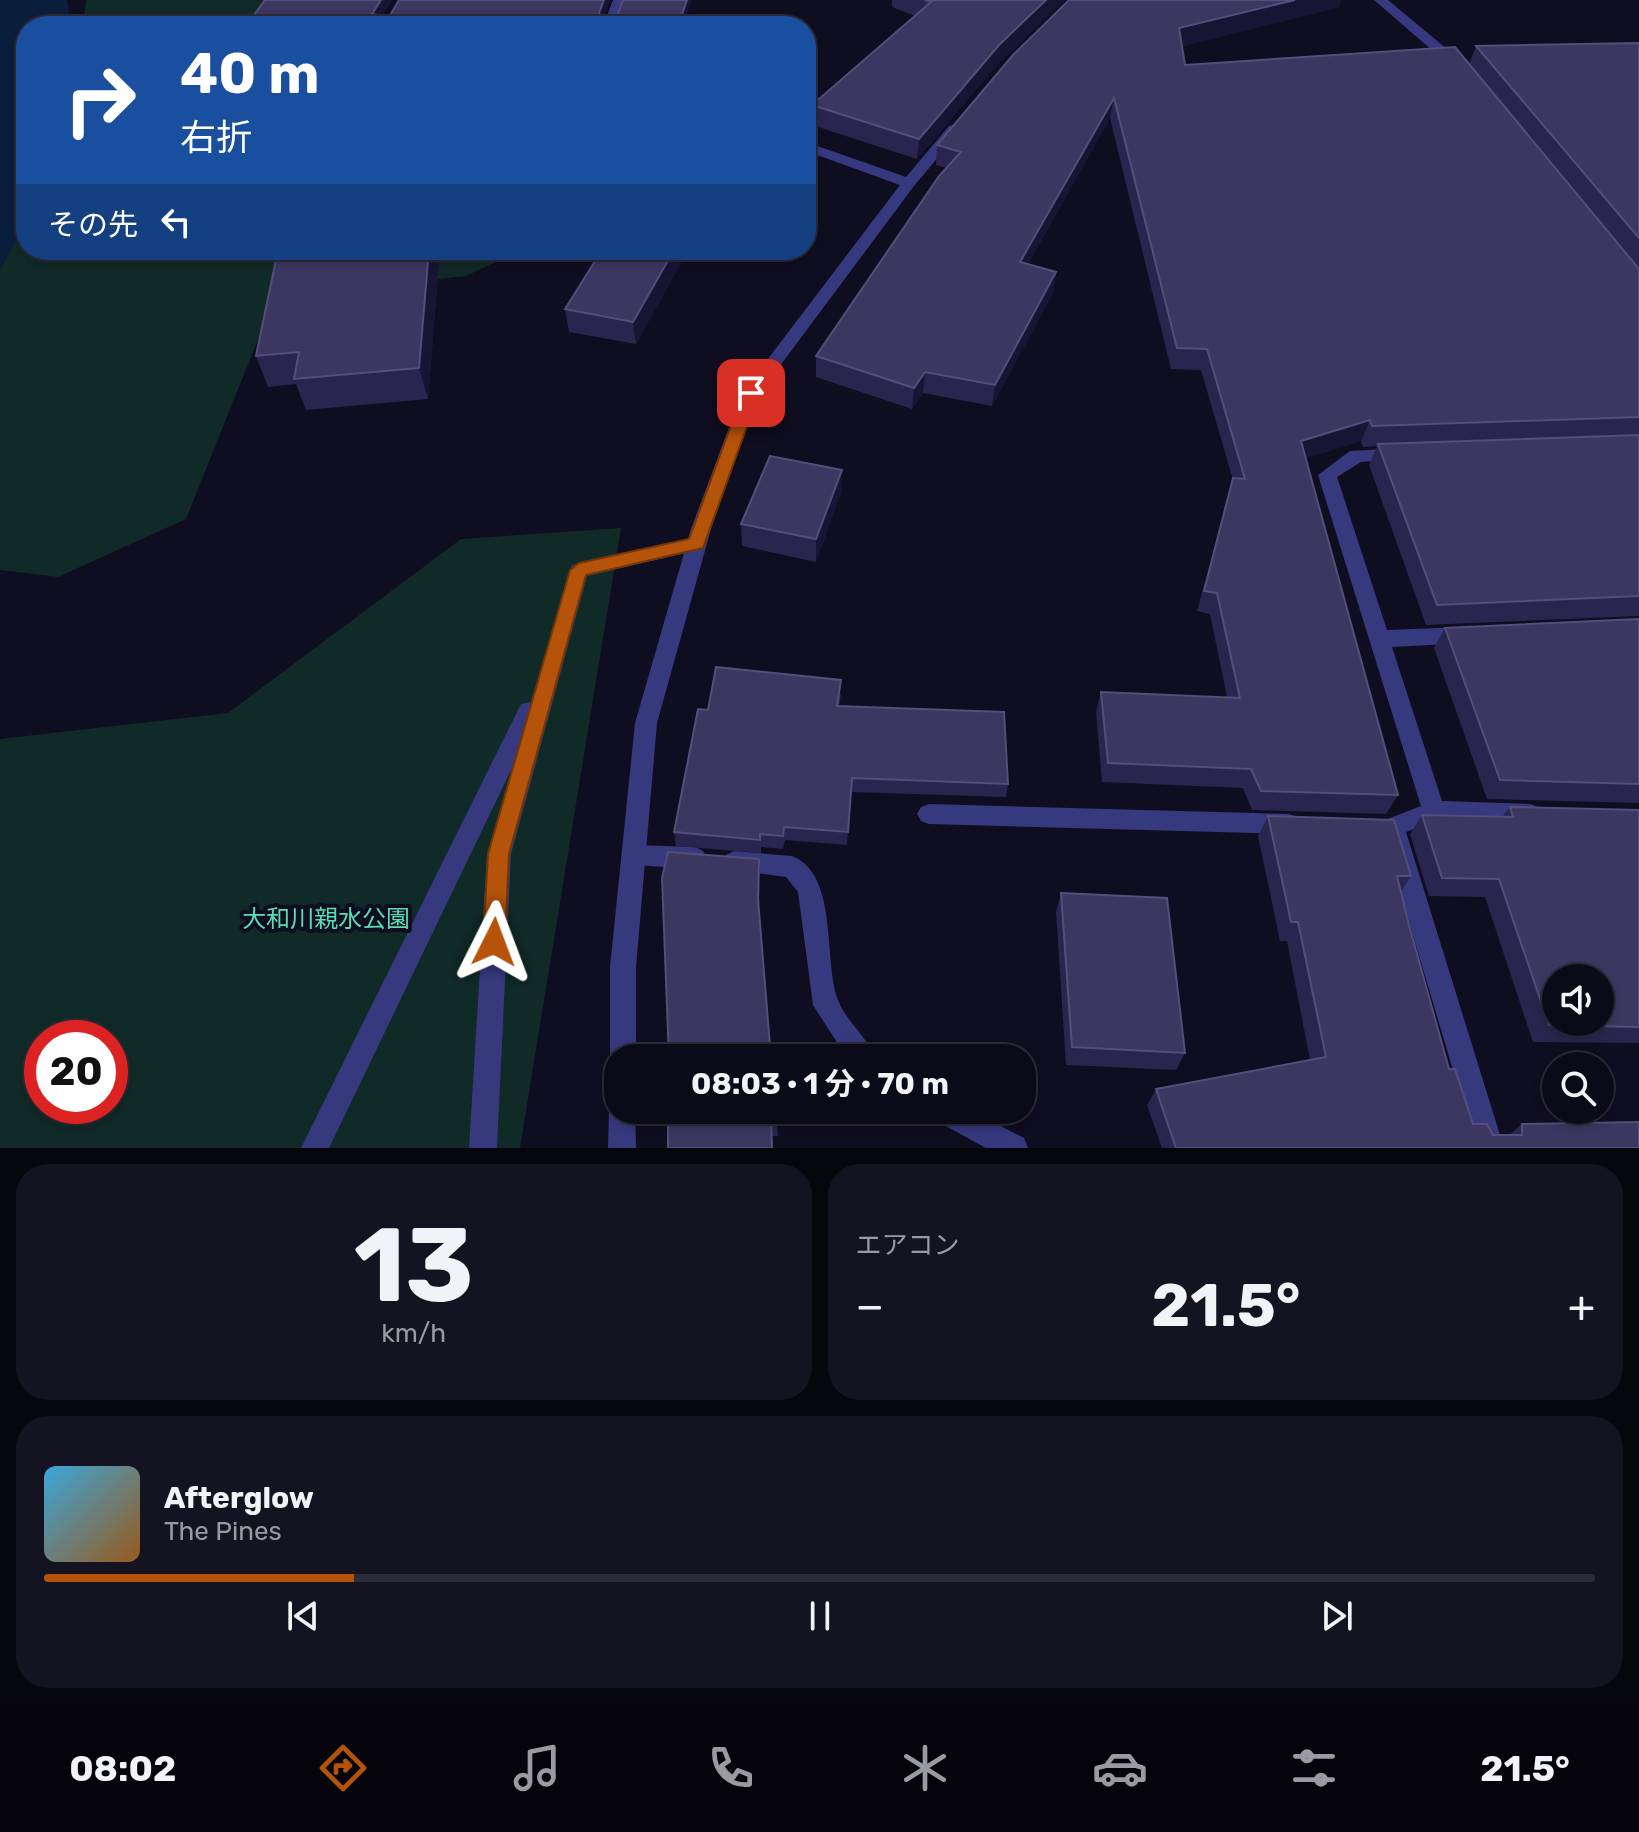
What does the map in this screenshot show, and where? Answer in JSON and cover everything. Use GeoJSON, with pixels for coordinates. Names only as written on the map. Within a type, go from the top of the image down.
{"type":"FeatureCollection","features":[{"type":"Feature","properties":{"kind":"street"},"geometry":{"type":"LineString","coordinates":[[1380,0],[1459,56],[1471,81]]}},
{"type":"Feature","properties":{"kind":"street"},"geometry":{"type":"LineString","coordinates":[[623,1044],[623,967],[646,723],[696,544],[751,393],[909,183],[966,115]]}},
{"type":"Feature","properties":{"kind":"street"},"geometry":{"type":"LineString","coordinates":[[816,150],[909,183]]}},
{"type":"Feature","properties":{"kind":"street"},"geometry":{"type":"LineString","coordinates":[[1420,454],[1357,456],[1327,475],[1434,811]]}},
{"type":"Feature","properties":{"kind":"street"},"geometry":{"type":"LineString","coordinates":[[483,1148],[499,854],[579,570],[696,544]]}},
{"type":"Feature","properties":{"kind":"street"},"geometry":{"type":"LineString","coordinates":[[1378,639],[1486,634]]}},
{"type":"Feature","properties":{"kind":"street"},"geometry":{"type":"LineString","coordinates":[[315,1148],[552,664]]}},
{"type":"Feature","properties":{"kind":"street"},"geometry":{"type":"LineString","coordinates":[[1362,826],[1393,827],[1434,811],[1560,814]]}},
{"type":"Feature","properties":{"kind":"street"},"geometry":{"type":"LineString","coordinates":[[929,814],[1316,825]]}},
{"type":"Feature","properties":{"kind":"street"},"geometry":{"type":"LineString","coordinates":[[1393,827],[1490,1148]]}},
{"type":"Feature","properties":{"kind":"street"},"geometry":{"type":"LineString","coordinates":[[634,855],[792,867],[809,888],[826,1005],[853,1044]]}},
{"type":"Feature","properties":{"kind":"street"},"geometry":{"type":"LineString","coordinates":[[622,1124],[622,1148]]}},
{"type":"Feature","properties":{"kind":"street"},"geometry":{"type":"LineString","coordinates":[[969,1124],[1014,1148]]}},
{"type":"Feature","properties":{"kind":"green space"},"geometry":{"type":"Polygon","coordinates":[[[86,0],[315,0],[310,16],[84,16],[86,0]]]}},
{"type":"Feature","properties":{"kind":"green space"},"geometry":{"type":"Polygon","coordinates":[[[16,240],[16,260],[500,260],[466,276],[275,297],[186,519],[58,577],[0,570],[0,269],[16,240]]]}},
{"type":"Feature","properties":{"kind":"green space","name":"大和川親水公園"},"geometry":{"type":"Polygon","coordinates":[[[621,528],[520,1148],[0,1148],[0,739],[228,713],[461,539],[621,528]]]}},
{"type":"Feature","properties":{"kind":"water"},"geometry":{"type":"Polygon","coordinates":[[[0,0],[67,0],[69,16],[16,16],[16,240],[0,269],[0,0]]]}},
{"type":"Feature","properties":{"kind":"building"},"geometry":{"type":"Polygon","coordinates":[[[265,0],[381,0],[372,14],[383,16],[281,16],[254,15],[265,0]]]}},
{"type":"Feature","properties":{"kind":"building"},"geometry":{"type":"Polygon","coordinates":[[[399,0],[604,0],[600,16],[390,16],[399,0]]]}},
{"type":"Feature","properties":{"kind":"building"},"geometry":{"type":"Polygon","coordinates":[[[623,0],[687,0],[681,16],[617,16],[623,0]]]}},
{"type":"Feature","properties":{"kind":"building"},"geometry":{"type":"Polygon","coordinates":[[[925,0],[1046,0],[999,45],[919,139],[816,106],[816,102],[931,2],[925,0]]]}},
{"type":"Feature","properties":{"kind":"building"},"geometry":{"type":"Polygon","coordinates":[[[1069,0],[1295,0],[1179,28],[1185,65],[1455,47],[1639,269],[1639,417],[1372,426],[1370,420],[1301,441],[1398,795],[1261,791],[1251,769],[1108,763],[1101,692],[1240,698],[1217,593],[1204,591],[1233,478],[1245,479],[1207,349],[1177,348],[1114,98],[1020,262],[1056,272],[995,385],[925,372],[914,388],[816,356],[939,176],[961,152],[937,145],[1013,55],[1069,0]]]}},
{"type":"Feature","properties":{"kind":"building"},"geometry":{"type":"Polygon","coordinates":[[[1639,43],[1639,238],[1476,46],[1639,43]]]}},
{"type":"Feature","properties":{"kind":"building"},"geometry":{"type":"Polygon","coordinates":[[[276,260],[428,260],[419,368],[294,379],[299,352],[256,356],[276,260]]]}},
{"type":"Feature","properties":{"kind":"building"},"geometry":{"type":"Polygon","coordinates":[[[596,260],[668,260],[633,322],[565,309],[596,260]]]}},
{"type":"Feature","properties":{"kind":"building"},"geometry":{"type":"Polygon","coordinates":[[[1639,435],[1639,596],[1437,605],[1378,444],[1639,435]]]}},
{"type":"Feature","properties":{"kind":"building"},"geometry":{"type":"Polygon","coordinates":[[[770,456],[842,470],[816,539],[741,524],[770,456]]]}},
{"type":"Feature","properties":{"kind":"building"},"geometry":{"type":"Polygon","coordinates":[[[1639,619],[1639,784],[1500,780],[1445,628],[1639,619]]]}},
{"type":"Feature","properties":{"kind":"building"},"geometry":{"type":"Polygon","coordinates":[[[716,667],[841,680],[837,706],[1004,712],[1008,784],[852,778],[848,832],[784,827],[783,836],[760,834],[760,840],[674,832],[698,709],[708,710],[716,667]]]}},
{"type":"Feature","properties":{"kind":"building"},"geometry":{"type":"Polygon","coordinates":[[[1510,807],[1639,810],[1639,1027],[1614,1026],[1614,964],[1542,964],[1542,1005],[1499,879],[1442,878],[1422,815],[1513,817],[1510,807]]]}},
{"type":"Feature","properties":{"kind":"building"},"geometry":{"type":"Polygon","coordinates":[[[1268,816],[1394,820],[1411,876],[1397,876],[1409,925],[1449,1069],[1455,1069],[1473,1124],[1487,1124],[1493,1135],[1522,1135],[1522,1124],[1639,1122],[1639,1148],[1176,1148],[1156,1089],[1326,1057],[1298,922],[1291,922],[1268,816]]]}},
{"type":"Feature","properties":{"kind":"building"},"geometry":{"type":"Polygon","coordinates":[[[668,852],[759,859],[758,899],[770,1044],[668,1044],[662,878],[668,852]]]}},
{"type":"Feature","properties":{"kind":"building"},"geometry":{"type":"Polygon","coordinates":[[[1061,893],[1167,898],[1185,1053],[1072,1047],[1061,893]]]}},
{"type":"Feature","properties":{"kind":"building"},"geometry":{"type":"Polygon","coordinates":[[[668,1124],[771,1124],[772,1148],[668,1148],[668,1124]]]}},
{"type":"Feature","properties":{"kind":"route"},"geometry":{"type":"LineString","coordinates":[[494,942],[499,854],[579,570],[696,544],[751,393]]}}]}
